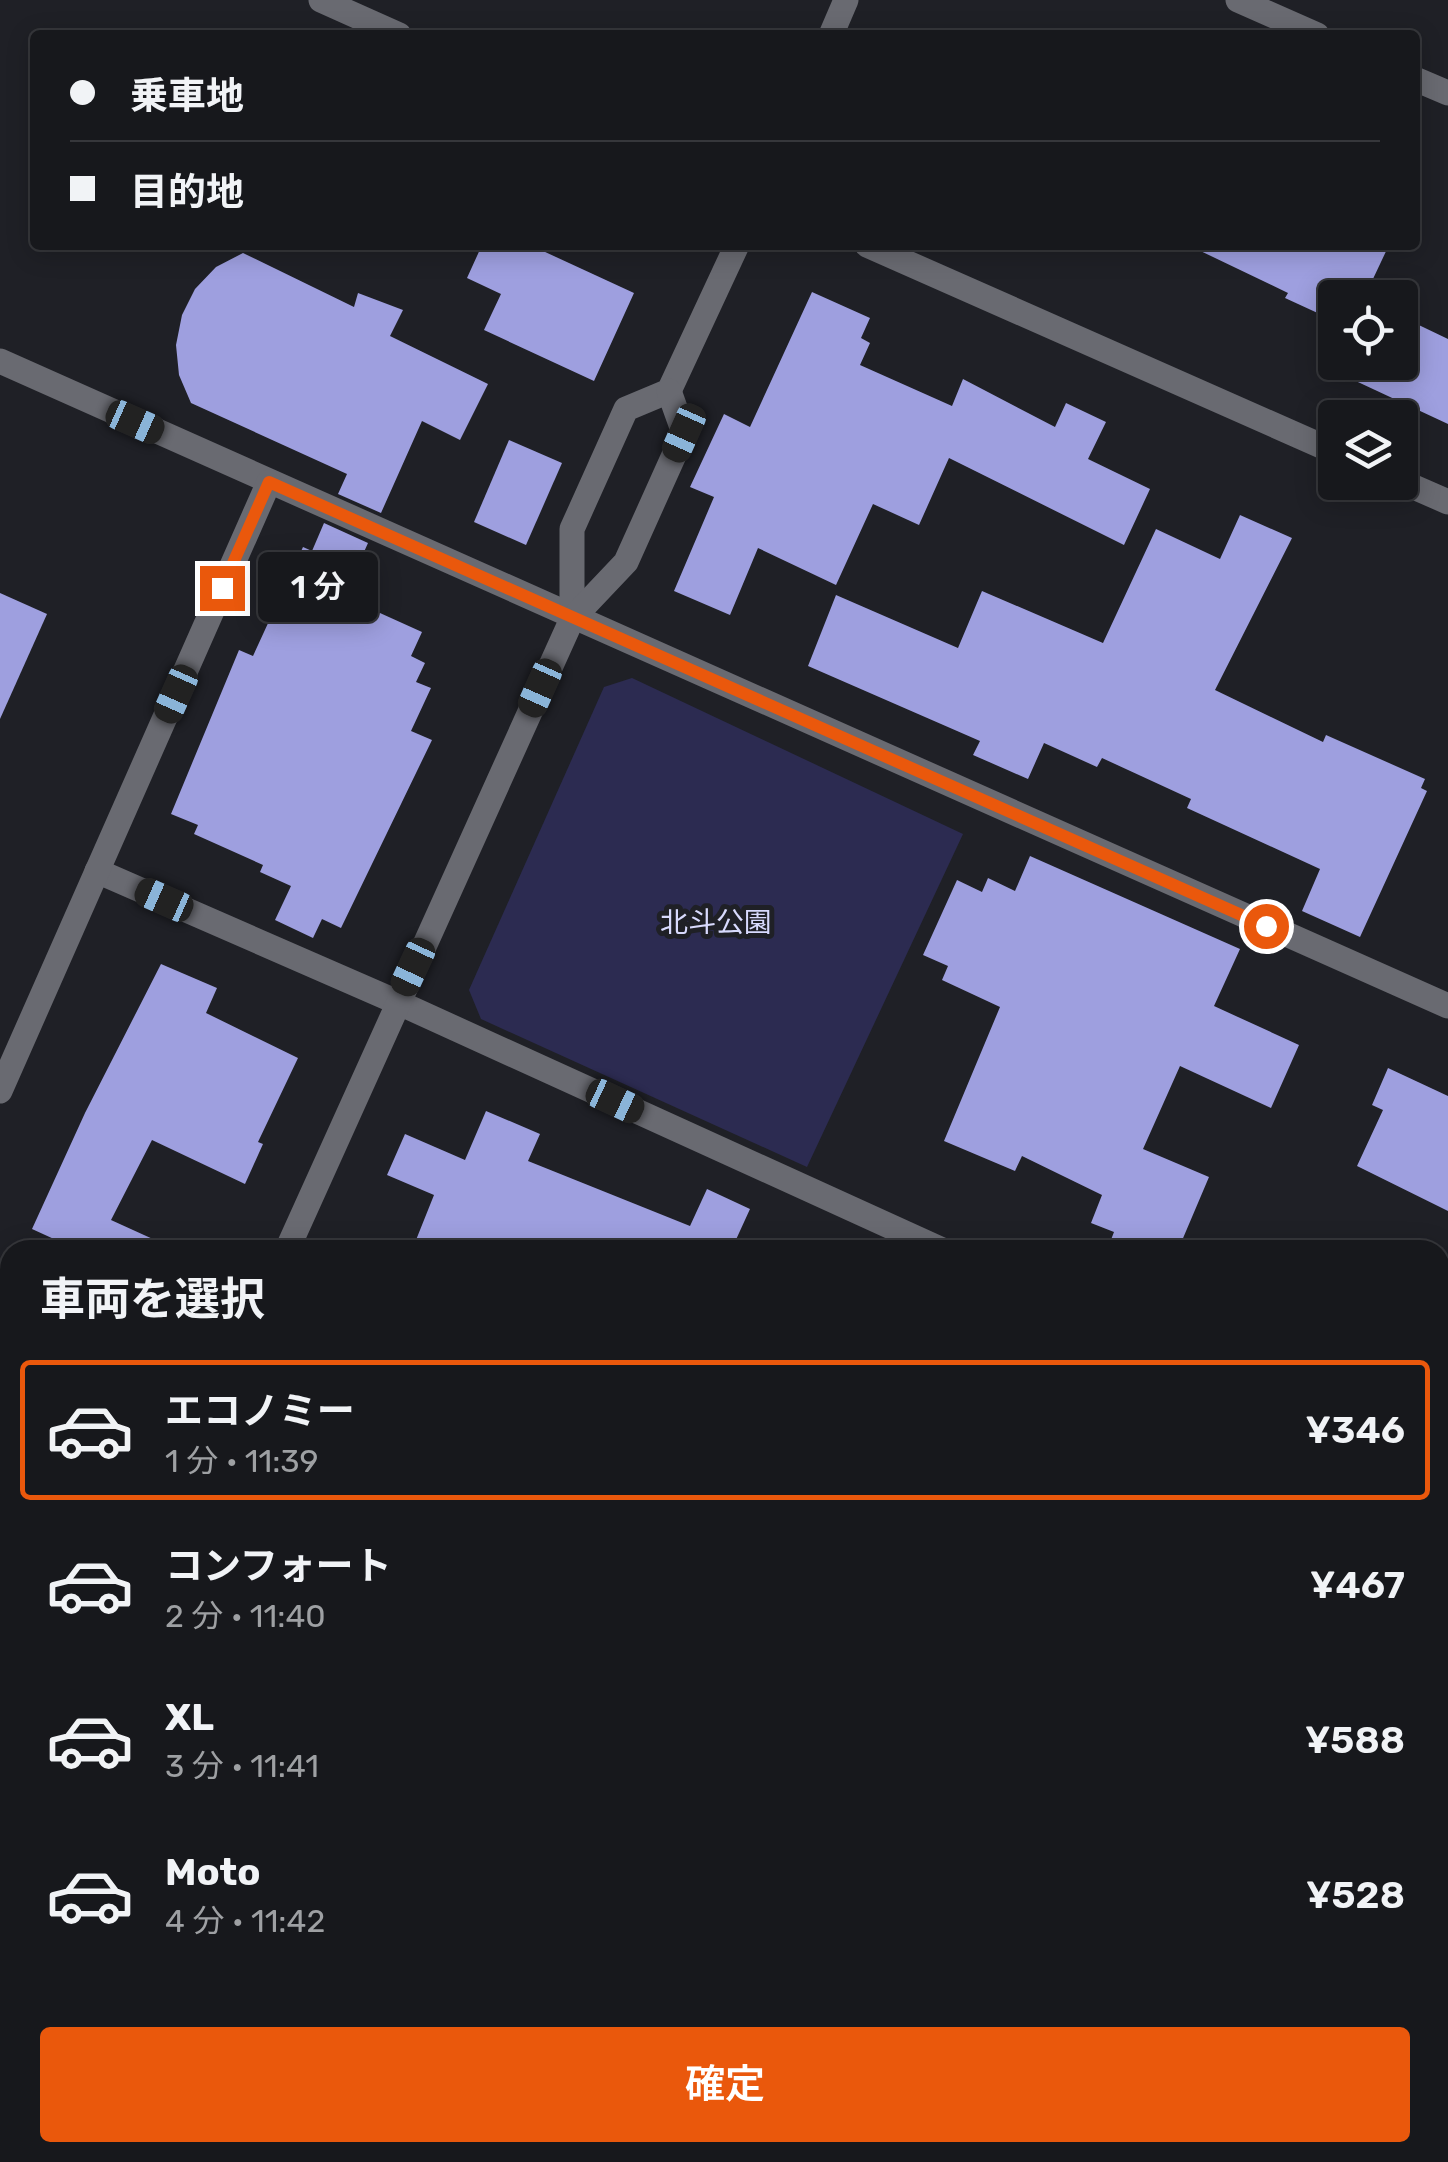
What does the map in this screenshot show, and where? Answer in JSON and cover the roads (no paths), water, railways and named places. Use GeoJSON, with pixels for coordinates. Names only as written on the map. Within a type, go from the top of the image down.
{"type":"FeatureCollection","features":[{"type":"Feature","properties":{"kind":"street"},"geometry":{"type":"LineString","coordinates":[[321,0],[388,30]]}},
{"type":"Feature","properties":{"kind":"street"},"geometry":{"type":"LineString","coordinates":[[833,30],[846,0]]}},
{"type":"Feature","properties":{"kind":"street"},"geometry":{"type":"LineString","coordinates":[[1238,0],[1305,30]]}},
{"type":"Feature","properties":{"kind":"street"},"geometry":{"type":"LineString","coordinates":[[1420,81],[1448,94]]}},
{"type":"Feature","properties":{"kind":"street"},"geometry":{"type":"LineString","coordinates":[[572,619],[572,529],[626,409],[669,391],[735,250]]}},
{"type":"Feature","properties":{"kind":"street"},"geometry":{"type":"LineString","coordinates":[[878,250],[1318,444]]}},
{"type":"Feature","properties":{"kind":"street"},"geometry":{"type":"LineString","coordinates":[[0,362],[1448,1006]]}},
{"type":"Feature","properties":{"kind":"street"},"geometry":{"type":"LineString","coordinates":[[291,1240],[572,619],[626,562],[684,433],[669,391]]}},
{"type":"Feature","properties":{"kind":"street"},"geometry":{"type":"LineString","coordinates":[[0,1092],[269,482]]}},
{"type":"Feature","properties":{"kind":"street"},"geometry":{"type":"LineString","coordinates":[[1418,488],[1448,502]]}},
{"type":"Feature","properties":{"kind":"street"},"geometry":{"type":"LineString","coordinates":[[97,871],[397,1002],[920,1240]]}},
{"type":"Feature","properties":{"kind":"park label","name":"北斗公園"},"geometry":{"type":"Point","coordinates":[716,922]}}]}
